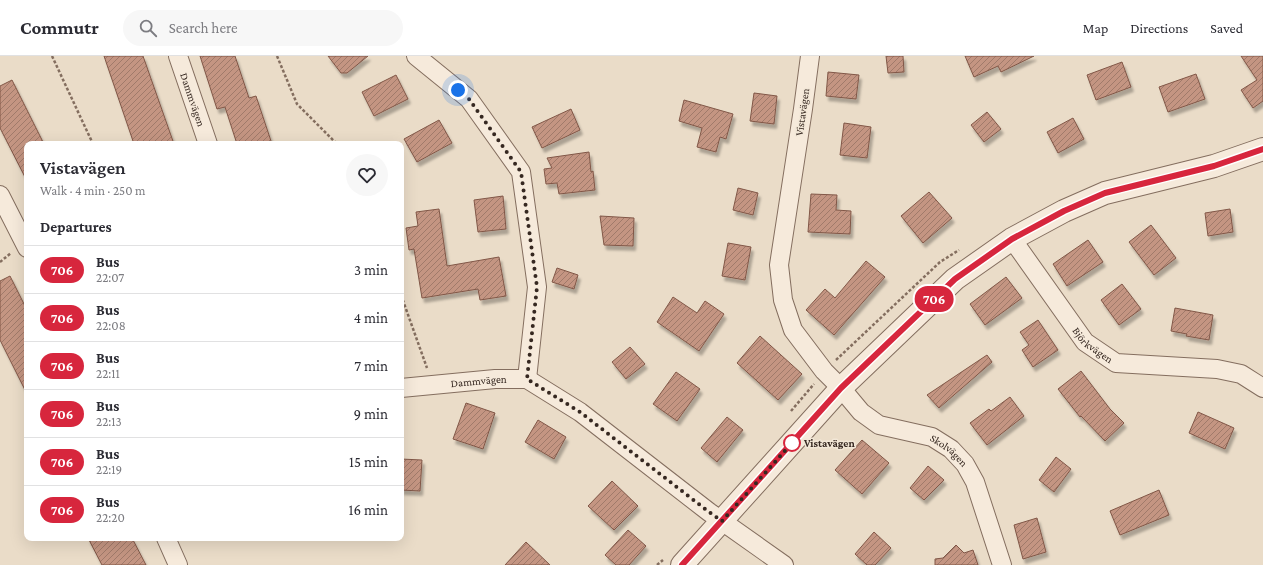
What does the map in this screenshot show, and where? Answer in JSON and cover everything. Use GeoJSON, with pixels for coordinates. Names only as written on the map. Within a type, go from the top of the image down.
{"type":"FeatureCollection","features":[{"type":"Feature","properties":{"kind":"street","name":"Dammvägen"},"geometry":{"type":"LineString","coordinates":[[178,56],[207,141]]}},
{"type":"Feature","properties":{"kind":"street"},"geometry":{"type":"LineString","coordinates":[[416,56],[469,99],[521,172],[537,287],[527,379],[580,412],[709,512],[784,565]]}},
{"type":"Feature","properties":{"kind":"street","name":"Vistavägen"},"geometry":{"type":"LineString","coordinates":[[810,56],[779,265],[783,300],[793,330],[824,371],[841,388]]}},
{"type":"Feature","properties":{"kind":"street"},"geometry":{"type":"LineString","coordinates":[[682,565],[841,388],[955,279],[1012,239],[1064,211],[1105,193],[1214,166],[1263,149]]}},
{"type":"Feature","properties":{"kind":"street"},"geometry":{"type":"LineString","coordinates":[[0,195],[24,242]]}},
{"type":"Feature","properties":{"kind":"street","name":"Björkvägen"},"geometry":{"type":"LineString","coordinates":[[1012,239],[1085,342],[1116,363],[1217,369],[1241,374],[1263,388]]}},
{"type":"Feature","properties":{"kind":"street","name":"Dammvägen"},"geometry":{"type":"LineString","coordinates":[[404,388],[495,379],[527,379]]}},
{"type":"Feature","properties":{"kind":"street","name":"Skolvägen"},"geometry":{"type":"LineString","coordinates":[[841,388],[861,412],[879,425],[932,437],[951,449],[965,464],[975,482],[1002,565]]}},
{"type":"Feature","properties":{"kind":"street"},"geometry":{"type":"LineString","coordinates":[[167,541],[178,565]]}},
{"type":"Feature","properties":{"kind":"path"},"geometry":{"type":"LineString","coordinates":[[52,56],[92,141]]}},
{"type":"Feature","properties":{"kind":"path"},"geometry":{"type":"LineString","coordinates":[[277,56],[297,104],[334,141]]}},
{"type":"Feature","properties":{"kind":"path"},"geometry":{"type":"LineString","coordinates":[[404,303],[433,385]]}},
{"type":"Feature","properties":{"kind":"building"},"geometry":{"type":"Polygon","coordinates":[[[104,56],[143,56],[173,141],[133,141],[104,56]]]}},
{"type":"Feature","properties":{"kind":"building"},"geometry":{"type":"Polygon","coordinates":[[[200,56],[235,56],[249,98],[256,96],[271,141],[236,141],[225,107],[217,109],[200,56]]]}},
{"type":"Feature","properties":{"kind":"building"},"geometry":{"type":"Polygon","coordinates":[[[328,56],[368,56],[347,73],[341,73],[328,56]]]}},
{"type":"Feature","properties":{"kind":"building"},"geometry":{"type":"Polygon","coordinates":[[[886,56],[903,56],[904,72],[888,73],[886,56]]]}},
{"type":"Feature","properties":{"kind":"building"},"geometry":{"type":"Polygon","coordinates":[[[965,56],[1034,56],[1001,72],[998,66],[974,77],[965,56]]]}},
{"type":"Feature","properties":{"kind":"building"},"geometry":{"type":"Polygon","coordinates":[[[1241,56],[1263,56],[1263,101],[1253,108],[1241,90],[1257,80],[1241,56]]]}},
{"type":"Feature","properties":{"kind":"building"},"geometry":{"type":"Polygon","coordinates":[[[1122,62],[1131,87],[1096,100],[1087,75],[1122,62]]]}},
{"type":"Feature","properties":{"kind":"building"},"geometry":{"type":"Polygon","coordinates":[[[828,72],[859,75],[856,99],[826,96],[828,72]]]}},
{"type":"Feature","properties":{"kind":"building"},"geometry":{"type":"Polygon","coordinates":[[[1196,74],[1205,99],[1168,112],[1159,87],[1196,74]]]}},
{"type":"Feature","properties":{"kind":"building"},"geometry":{"type":"Polygon","coordinates":[[[396,75],[408,99],[374,116],[362,92],[396,75]]]}},
{"type":"Feature","properties":{"kind":"building"},"geometry":{"type":"Polygon","coordinates":[[[12,80],[42,141],[24,141],[24,175],[0,128],[0,86],[12,80]]]}},
{"type":"Feature","properties":{"kind":"building"},"geometry":{"type":"Polygon","coordinates":[[[754,93],[777,96],[774,124],[750,121],[754,93]]]}},
{"type":"Feature","properties":{"kind":"building"},"geometry":{"type":"Polygon","coordinates":[[[684,100],[733,114],[726,139],[720,137],[716,152],[697,147],[702,128],[679,121],[684,100]]]}},
{"type":"Feature","properties":{"kind":"building"},"geometry":{"type":"Polygon","coordinates":[[[571,109],[580,130],[542,148],[532,127],[571,109]]]}},
{"type":"Feature","properties":{"kind":"building"},"geometry":{"type":"Polygon","coordinates":[[[987,112],[1001,129],[984,142],[971,125],[987,112]]]}},
{"type":"Feature","properties":{"kind":"building"},"geometry":{"type":"Polygon","coordinates":[[[1073,118],[1084,139],[1058,153],[1047,132],[1073,118]]]}},
{"type":"Feature","properties":{"kind":"building"},"geometry":{"type":"Polygon","coordinates":[[[439,120],[452,143],[417,162],[404,139],[439,120]]]}},
{"type":"Feature","properties":{"kind":"building"},"geometry":{"type":"Polygon","coordinates":[[[844,123],[871,127],[867,158],[840,155],[844,123]]]}},
{"type":"Feature","properties":{"kind":"building"},"geometry":{"type":"Polygon","coordinates":[[[589,152],[595,190],[559,194],[557,183],[546,184],[544,169],[552,168],[547,158],[589,152]]]}},
{"type":"Feature","properties":{"kind":"building"},"geometry":{"type":"Polygon","coordinates":[[[738,188],[758,193],[753,215],[733,210],[738,188]]]}},
{"type":"Feature","properties":{"kind":"building"},"geometry":{"type":"Polygon","coordinates":[[[929,192],[952,218],[923,243],[901,216],[929,192]]]}},
{"type":"Feature","properties":{"kind":"building"},"geometry":{"type":"Polygon","coordinates":[[[811,194],[837,195],[836,210],[851,211],[850,234],[808,232],[811,194]]]}},
{"type":"Feature","properties":{"kind":"building"},"geometry":{"type":"Polygon","coordinates":[[[503,196],[506,229],[478,232],[474,200],[503,196]]]}},
{"type":"Feature","properties":{"kind":"building"},"geometry":{"type":"Polygon","coordinates":[[[439,209],[447,266],[499,257],[506,296],[480,300],[478,289],[422,298],[414,249],[409,250],[406,228],[418,226],[416,212],[439,209]]]}},
{"type":"Feature","properties":{"kind":"building"},"geometry":{"type":"Polygon","coordinates":[[[1230,209],[1233,232],[1208,236],[1205,213],[1230,209]]]}},
{"type":"Feature","properties":{"kind":"building"},"geometry":{"type":"Polygon","coordinates":[[[600,216],[634,218],[633,246],[604,245],[600,216]]]}},
{"type":"Feature","properties":{"kind":"building"},"geometry":{"type":"Polygon","coordinates":[[[1151,225],[1176,258],[1154,275],[1129,242],[1151,225]]]}},
{"type":"Feature","properties":{"kind":"building"},"geometry":{"type":"Polygon","coordinates":[[[1088,240],[1103,262],[1067,286],[1053,264],[1088,240]]]}},
{"type":"Feature","properties":{"kind":"building"},"geometry":{"type":"Polygon","coordinates":[[[728,243],[751,247],[745,280],[722,276],[728,243]]]}},
{"type":"Feature","properties":{"kind":"building"},"geometry":{"type":"Polygon","coordinates":[[[866,261],[885,277],[834,335],[806,310],[825,289],[835,298],[866,261]]]}},
{"type":"Feature","properties":{"kind":"building"},"geometry":{"type":"Polygon","coordinates":[[[557,268],[578,275],[574,289],[552,282],[557,268]]]}},
{"type":"Feature","properties":{"kind":"building"},"geometry":{"type":"Polygon","coordinates":[[[10,276],[24,304],[24,388],[0,340],[0,281],[10,276]]]}},
{"type":"Feature","properties":{"kind":"building"},"geometry":{"type":"Polygon","coordinates":[[[1006,277],[1022,298],[985,325],[970,304],[1006,277]]]}},
{"type":"Feature","properties":{"kind":"building"},"geometry":{"type":"Polygon","coordinates":[[[1122,284],[1141,309],[1119,325],[1101,300],[1122,284]]]}},
{"type":"Feature","properties":{"kind":"building"},"geometry":{"type":"Polygon","coordinates":[[[673,297],[697,313],[705,301],[724,314],[699,351],[657,322],[673,297]]]}},
{"type":"Feature","properties":{"kind":"building"},"geometry":{"type":"Polygon","coordinates":[[[1175,308],[1213,315],[1209,340],[1186,336],[1187,334],[1171,331],[1175,308]]]}},
{"type":"Feature","properties":{"kind":"building"},"geometry":{"type":"Polygon","coordinates":[[[1038,320],[1058,350],[1033,367],[1022,350],[1029,345],[1020,332],[1038,320]]]}},
{"type":"Feature","properties":{"kind":"building"},"geometry":{"type":"Polygon","coordinates":[[[760,336],[802,374],[778,400],[737,363],[760,336]]]}},
{"type":"Feature","properties":{"kind":"building"},"geometry":{"type":"Polygon","coordinates":[[[630,347],[645,364],[626,379],[612,362],[630,347]]]}},
{"type":"Feature","properties":{"kind":"building"},"geometry":{"type":"Polygon","coordinates":[[[987,355],[992,362],[939,408],[927,395],[987,355]]]}},
{"type":"Feature","properties":{"kind":"building"},"geometry":{"type":"Polygon","coordinates":[[[1081,371],[1110,409],[1124,423],[1105,441],[1081,416],[1080,417],[1058,389],[1081,371]]]}},
{"type":"Feature","properties":{"kind":"building"},"geometry":{"type":"Polygon","coordinates":[[[676,372],[700,389],[677,421],[653,404],[676,372]]]}},
{"type":"Feature","properties":{"kind":"building"},"geometry":{"type":"Polygon","coordinates":[[[1010,397],[1024,416],[987,445],[970,423],[989,409],[991,411],[1010,397]]]}},
{"type":"Feature","properties":{"kind":"building"},"geometry":{"type":"Polygon","coordinates":[[[466,403],[495,413],[483,449],[453,439],[466,403]]]}},
{"type":"Feature","properties":{"kind":"building"},"geometry":{"type":"Polygon","coordinates":[[[1198,412],[1234,428],[1225,449],[1189,433],[1198,412]]]}},
{"type":"Feature","properties":{"kind":"building"},"geometry":{"type":"Polygon","coordinates":[[[727,417],[743,430],[717,462],[701,448],[727,417]]]}},
{"type":"Feature","properties":{"kind":"building"},"geometry":{"type":"Polygon","coordinates":[[[538,420],[566,437],[554,459],[525,442],[538,420]]]}},
{"type":"Feature","properties":{"kind":"building"},"geometry":{"type":"Polygon","coordinates":[[[862,440],[889,463],[862,494],[835,470],[862,440]]]}},
{"type":"Feature","properties":{"kind":"building"},"geometry":{"type":"Polygon","coordinates":[[[1056,457],[1071,469],[1054,492],[1039,480],[1056,457]]]}},
{"type":"Feature","properties":{"kind":"building"},"geometry":{"type":"Polygon","coordinates":[[[404,459],[422,460],[420,491],[404,490],[404,459]]]}},
{"type":"Feature","properties":{"kind":"building"},"geometry":{"type":"Polygon","coordinates":[[[928,466],[944,480],[924,500],[910,488],[928,466]]]}},
{"type":"Feature","properties":{"kind":"building"},"geometry":{"type":"Polygon","coordinates":[[[612,481],[638,506],[614,530],[588,506],[612,481]]]}},
{"type":"Feature","properties":{"kind":"building"},"geometry":{"type":"Polygon","coordinates":[[[1159,490],[1169,515],[1120,535],[1110,511],[1159,490]]]}},
{"type":"Feature","properties":{"kind":"building"},"geometry":{"type":"Polygon","coordinates":[[[1037,518],[1046,552],[1023,559],[1014,525],[1037,518]]]}},
{"type":"Feature","properties":{"kind":"building"},"geometry":{"type":"Polygon","coordinates":[[[628,530],[646,546],[629,565],[616,565],[605,555],[628,530]]]}},
{"type":"Feature","properties":{"kind":"building"},"geometry":{"type":"Polygon","coordinates":[[[874,532],[891,548],[875,565],[867,565],[855,554],[874,532]]]}},
{"type":"Feature","properties":{"kind":"building"},"geometry":{"type":"Polygon","coordinates":[[[90,541],[134,541],[146,565],[102,565],[90,541]]]}},
{"type":"Feature","properties":{"kind":"building"},"geometry":{"type":"Polygon","coordinates":[[[526,542],[550,565],[505,565],[526,542]]]}},
{"type":"Feature","properties":{"kind":"building"},"geometry":{"type":"Polygon","coordinates":[[[956,545],[964,553],[973,550],[978,565],[935,565],[935,559],[943,558],[956,545]]]}},
{"type":"Feature","properties":{"kind":"bus line","name":"706"},"geometry":{"type":"LineString","coordinates":[[682,565],[841,388],[955,279],[1012,239],[1064,211],[1105,193],[1214,166],[1263,149]]}},
{"type":"Feature","properties":{"kind":"place","name":"Vistavägen"},"geometry":{"type":"Point","coordinates":[792,443]}},
{"type":"Feature","properties":{"kind":"route"},"geometry":{"type":"LineString","coordinates":[[458,90],[469,99],[521,172],[537,287],[527,379],[580,412],[722,521],[792,443]]}}]}
